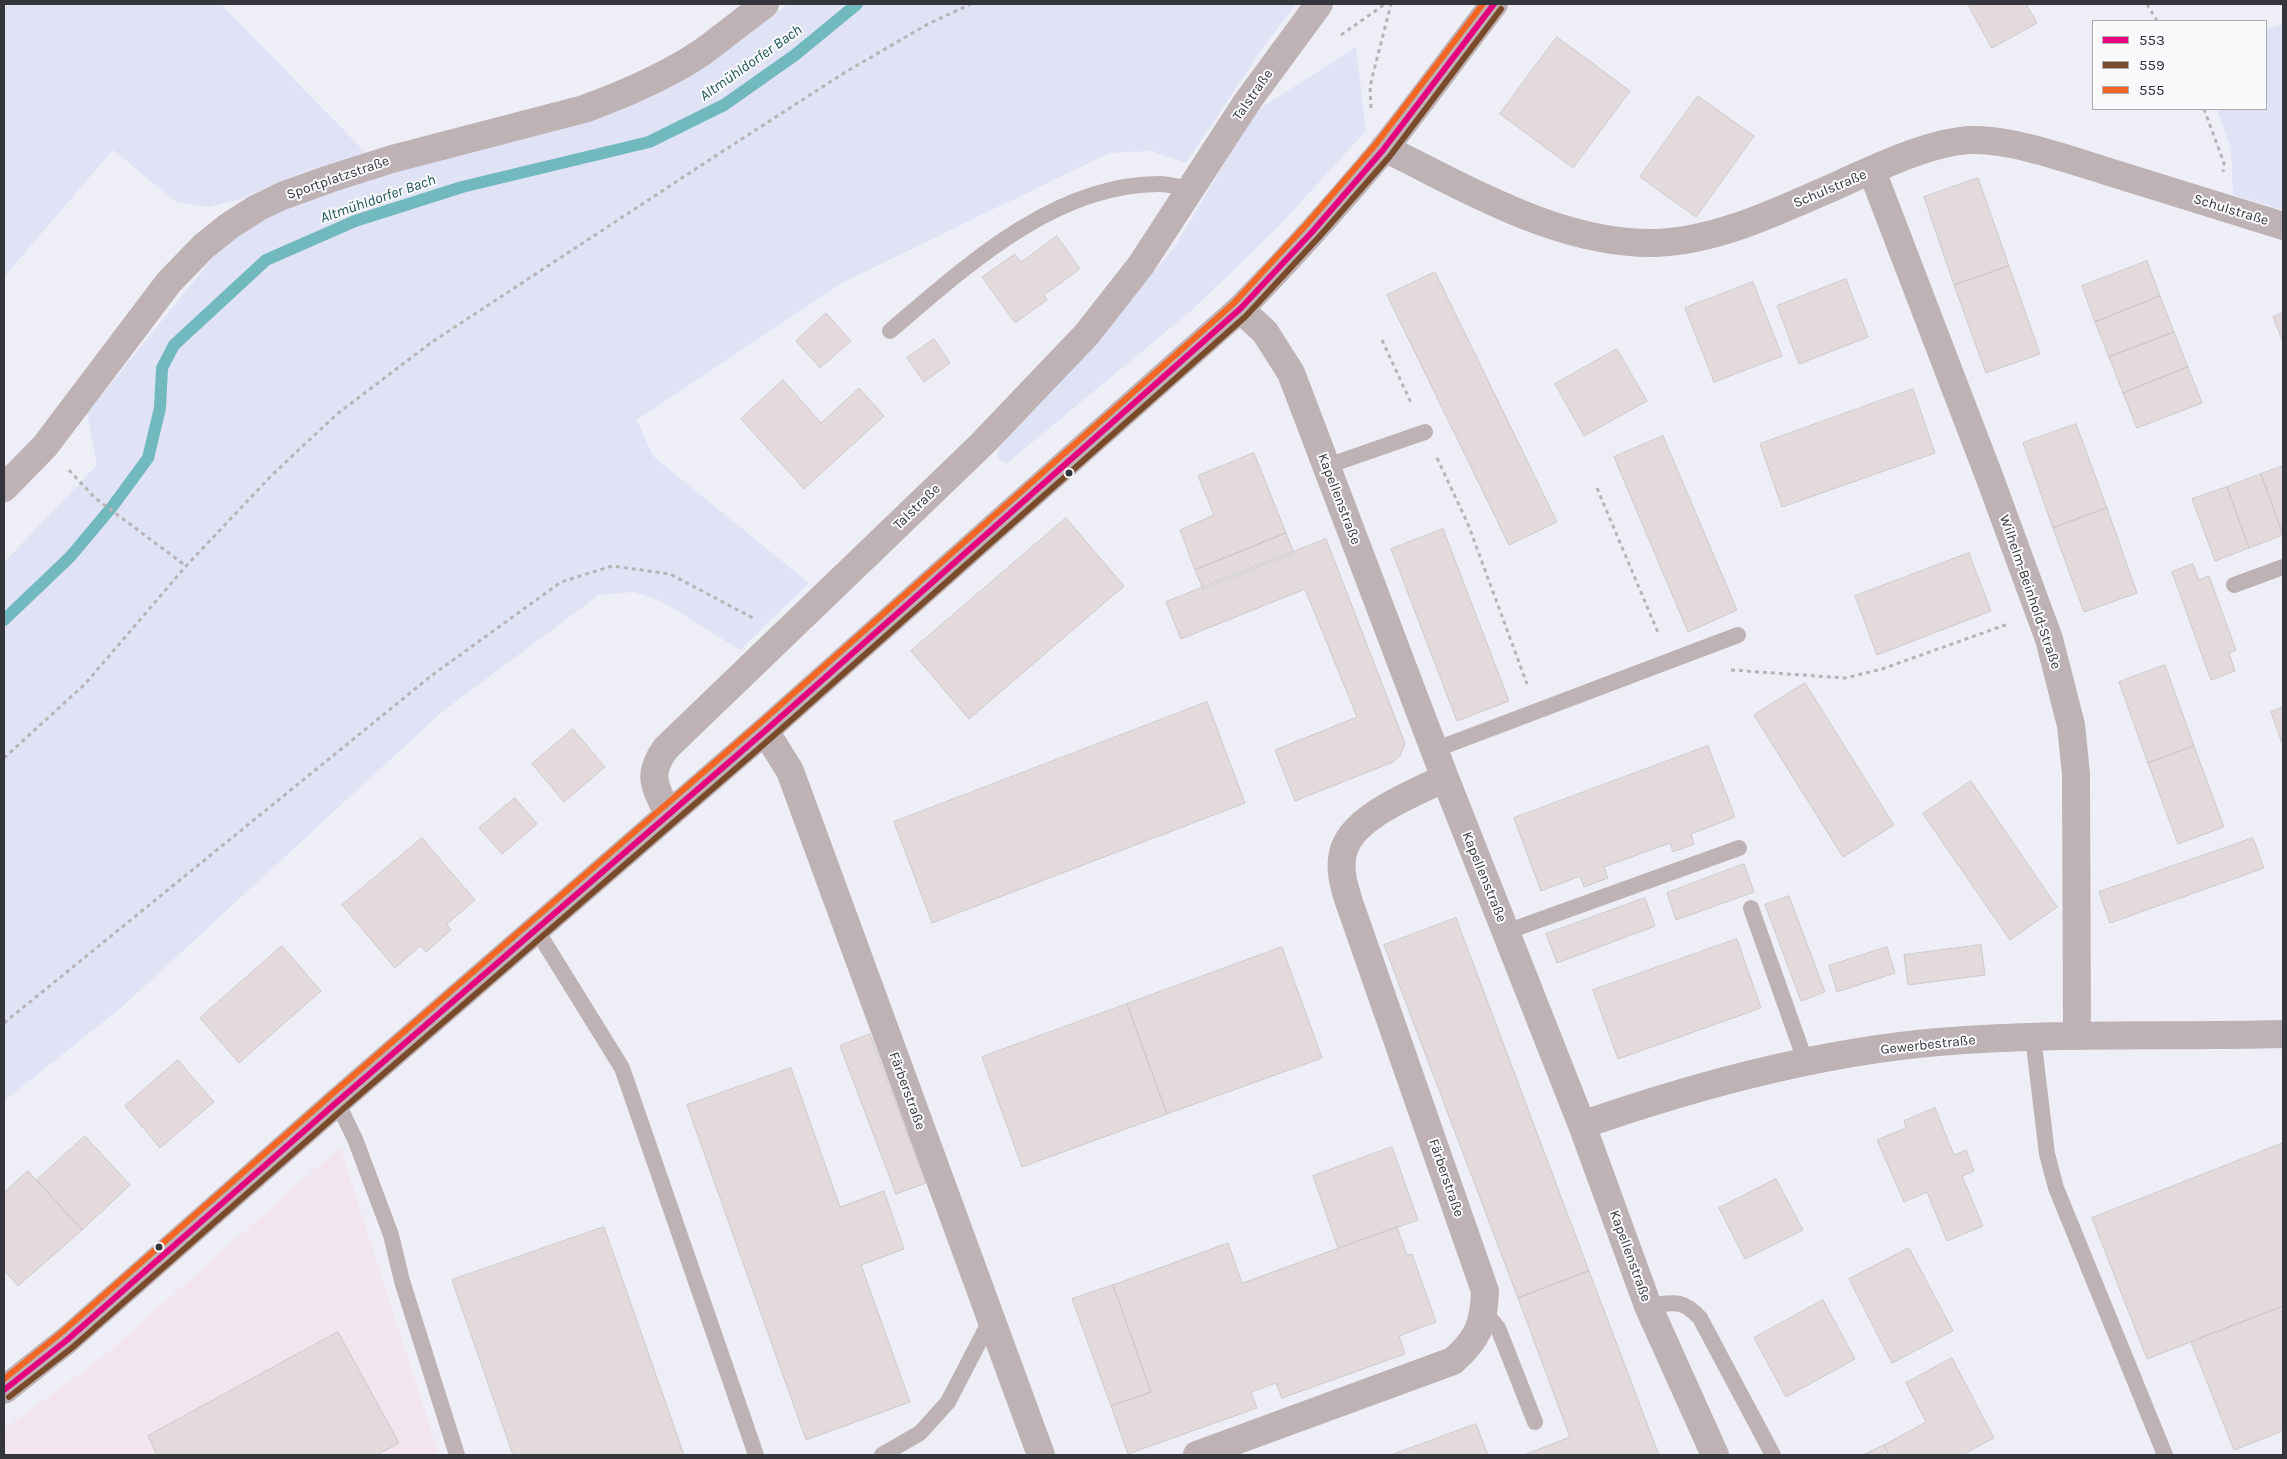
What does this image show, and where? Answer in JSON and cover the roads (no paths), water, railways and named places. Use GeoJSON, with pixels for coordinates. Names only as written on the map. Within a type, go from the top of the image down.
{"type":"FeatureCollection","features":[{"type":"Feature","properties":{"kind":"street","name":"Sportplatzstraße"},"geometry":{"type":"LineString","coordinates":[[4,488],[45,446],[169,282],[204,246],[256,208],[329,178],[392,159],[584,109],[642,87],[686,62],[765,4]]}},
{"type":"Feature","properties":{"kind":"street","name":"Talstraße"},"geometry":{"type":"LineString","coordinates":[[668,814],[656,787],[654,772],[657,761],[666,748],[982,444],[1087,334],[1141,265],[1247,102],[1318,4]]}},
{"type":"Feature","properties":{"kind":"street"},"geometry":{"type":"LineString","coordinates":[[4,1390],[68,1340],[337,1102],[765,731],[1240,309],[1296,251],[1384,148],[1494,4]]}},
{"type":"Feature","properties":{"kind":"street","name":"Schulstraße"},"geometry":{"type":"LineString","coordinates":[[1384,148],[1500,204],[1553,226],[1604,239],[1656,243],[1699,236],[1751,222],[1909,155],[1950,143],[1971,140],[1993,141],[2051,153],[2283,226]]}},
{"type":"Feature","properties":{"kind":"street","name":"Wilhelm-Beinhold-Straße"},"geometry":{"type":"LineString","coordinates":[[1872,171],[2049,639],[2071,725],[2075,764],[2077,1035]]}},
{"type":"Feature","properties":{"kind":"street","name":"Kapellenstraße"},"geometry":{"type":"LineString","coordinates":[[1240,309],[1265,332],[1292,373],[1434,750],[1582,1125],[1648,1306],[1715,1455]]}},
{"type":"Feature","properties":{"kind":"street","name":"Färberstraße"},"geometry":{"type":"LineString","coordinates":[[765,731],[790,771],[990,1321],[1041,1455]]}},
{"type":"Feature","properties":{"kind":"street","name":"Färberstraße"},"geometry":{"type":"LineString","coordinates":[[1197,1455],[1454,1361],[1465,1351],[1479,1332],[1484,1311],[1485,1291],[1349,902],[1341,867],[1343,852],[1350,838],[1367,820],[1397,801],[1445,778]]}},
{"type":"Feature","properties":{"kind":"street","name":"Gewerbestraße"},"geometry":{"type":"LineString","coordinates":[[1582,1125],[1737,1078],[1806,1063],[1939,1042],[2077,1035],[2192,1037],[2283,1034]]}},
{"type":"Feature","properties":{"kind":"lane"},"geometry":{"type":"LineString","coordinates":[[890,331],[977,257],[1051,212],[1094,194],[1125,186],[1161,184],[1189,189]]}},
{"type":"Feature","properties":{"kind":"lane"},"geometry":{"type":"LineString","coordinates":[[1327,466],[1425,432]]}},
{"type":"Feature","properties":{"kind":"lane"},"geometry":{"type":"LineString","coordinates":[[2234,585],[2283,567]]}},
{"type":"Feature","properties":{"kind":"lane"},"geometry":{"type":"LineString","coordinates":[[1434,750],[1738,635]]}},
{"type":"Feature","properties":{"kind":"lane"},"geometry":{"type":"LineString","coordinates":[[1506,932],[1739,848]]}},
{"type":"Feature","properties":{"kind":"lane"},"geometry":{"type":"LineString","coordinates":[[1751,908],[1806,1063]]}},
{"type":"Feature","properties":{"kind":"lane"},"geometry":{"type":"LineString","coordinates":[[536,929],[622,1068],[756,1455]]}},
{"type":"Feature","properties":{"kind":"lane"},"geometry":{"type":"LineString","coordinates":[[2033,1037],[2047,1154],[2056,1188],[2165,1455]]}},
{"type":"Feature","properties":{"kind":"lane"},"geometry":{"type":"LineString","coordinates":[[337,1102],[355,1139],[391,1235],[402,1281],[457,1455]]}},
{"type":"Feature","properties":{"kind":"lane"},"geometry":{"type":"LineString","coordinates":[[1648,1306],[1679,1302],[1690,1307],[1700,1318],[1773,1455]]}},
{"type":"Feature","properties":{"kind":"lane"},"geometry":{"type":"LineString","coordinates":[[1484,1311],[1498,1328],[1535,1422]]}},
{"type":"Feature","properties":{"kind":"lane"},"geometry":{"type":"LineString","coordinates":[[882,1455],[920,1433],[948,1402],[990,1321]]}},
{"type":"Feature","properties":{"kind":"waterway","name":"Altmühldorfer Bach"},"geometry":{"type":"LineString","coordinates":[[4,620],[70,557],[112,507],[148,458],[160,408],[162,368],[174,345],[266,260],[355,221],[462,187],[649,142],[724,105],[795,55],[857,4]]}}]}
